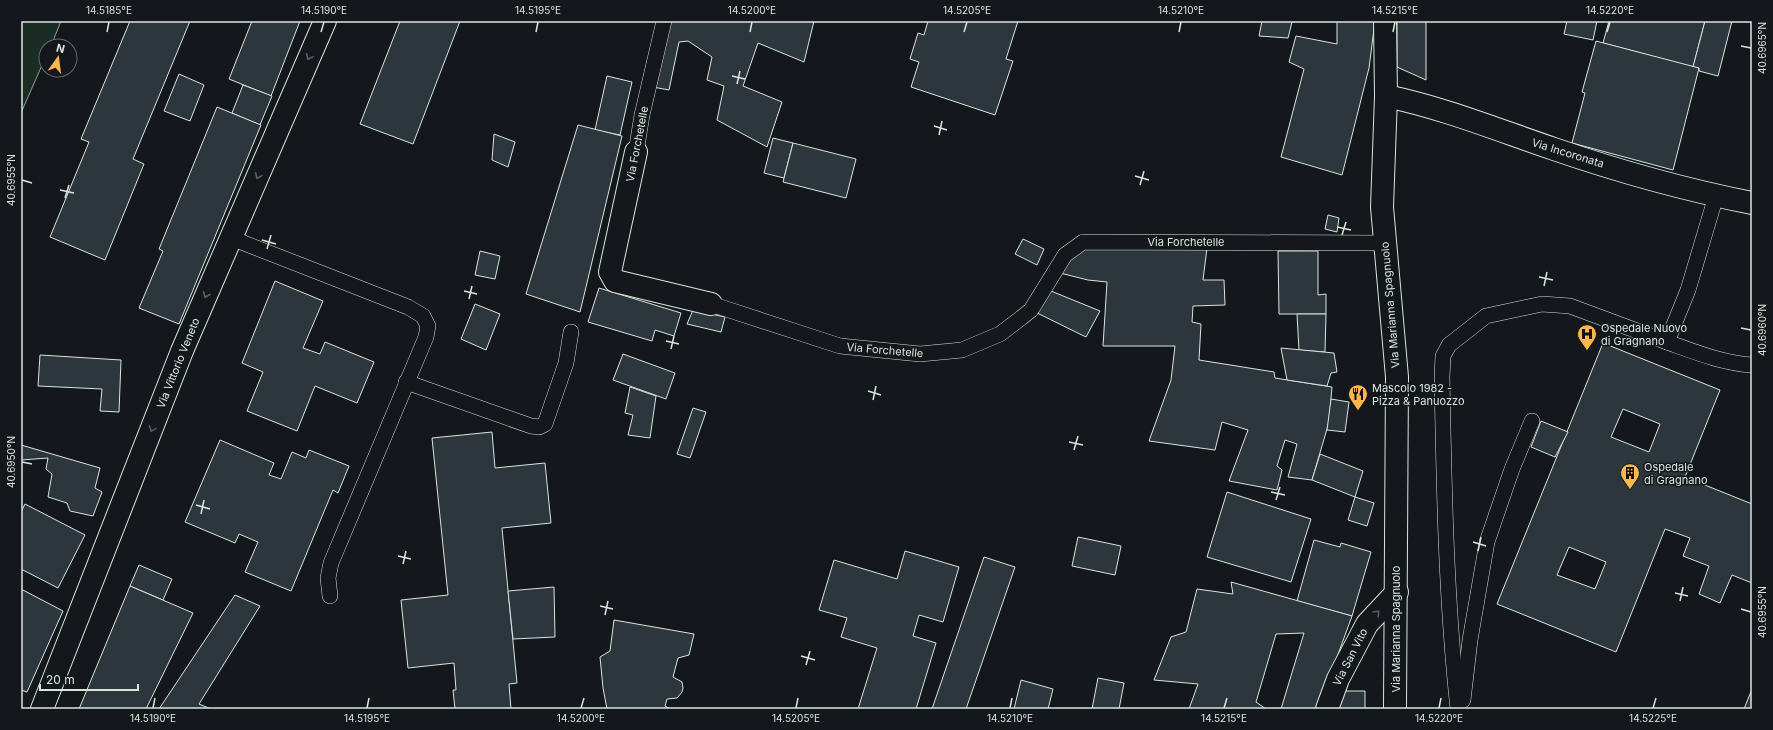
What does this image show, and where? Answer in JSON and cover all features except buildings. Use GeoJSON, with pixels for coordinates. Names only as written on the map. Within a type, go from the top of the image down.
{"type":"FeatureCollection","features":[{"type":"Feature","properties":{"kind":"street","name":"Via Vittorio Veneto"},"geometry":{"type":"LineString","coordinates":[[42,709],[182,350],[325,21]]}},
{"type":"Feature","properties":{"kind":"street","name":"Via Marianna Spagnuolo"},"geometry":{"type":"LineString","coordinates":[[1384,21],[1386,96],[1382,208],[1397,377],[1395,709]]}},
{"type":"Feature","properties":{"kind":"street","name":"Via Incoronata"},"geometry":{"type":"LineString","coordinates":[[1386,96],[1423,103],[1556,149],[1716,196],[1752,203]]}},
{"type":"Feature","properties":{"kind":"street","name":"Via Forchetelle"},"geometry":{"type":"LineString","coordinates":[[636,152],[610,272],[615,281],[711,304]]}},
{"type":"Feature","properties":{"kind":"street","name":"Via San Vito"},"geometry":{"type":"LineString","coordinates":[[1327,709],[1338,679],[1367,624],[1396,592]]}},
{"type":"Feature","properties":{"kind":"lane","name":"Via Forchetelle"},"geometry":{"type":"LineString","coordinates":[[636,152],[642,115],[664,21]]}},
{"type":"Feature","properties":{"kind":"lane"},"geometry":{"type":"LineString","coordinates":[[1667,342],[1688,290],[1716,196]]}},
{"type":"Feature","properties":{"kind":"lane"},"geometry":{"type":"LineString","coordinates":[[231,238],[408,307],[423,316],[428,326],[426,337],[331,563],[328,578],[330,596]]}},
{"type":"Feature","properties":{"kind":"lane","name":"Via Forchetelle"},"geometry":{"type":"LineString","coordinates":[[711,304],[840,346],[920,354],[962,350],[1000,334],[1030,310],[1066,255],[1083,242],[1385,243]]}},
{"type":"Feature","properties":{"kind":"lane"},"geometry":{"type":"LineString","coordinates":[[1458,709],[1452,655],[1443,430],[1443,356],[1449,345],[1486,316],[1542,304],[1570,306],[1604,320],[1705,356],[1738,364],[1752,364]]}},
{"type":"Feature","properties":{"kind":"lane"},"geometry":{"type":"LineString","coordinates":[[406,382],[531,426],[539,427],[545,424],[563,371],[571,332]]}},
{"type":"Feature","properties":{"kind":"lane"},"geometry":{"type":"LineString","coordinates":[[1462,709],[1471,634],[1487,542],[1512,469],[1532,421]]}},
{"type":"Feature","properties":{"kind":"green space"},"geometry":{"type":"Polygon","coordinates":[[[21,21],[61,21],[54,38],[38,38],[38,74],[21,113],[21,21]]]}},
{"type":"Feature","properties":{"kind":"place","name":"Ospedale Nuovo di Gragnano"},"geometry":{"type":"Point","coordinates":[1587,351]}},
{"type":"Feature","properties":{"kind":"place","name":"Mascolo 1982 - Pizza & Panuozzo"},"geometry":{"type":"Point","coordinates":[1358,411]}},
{"type":"Feature","properties":{"kind":"place","name":"Ospedale di Gragnano"},"geometry":{"type":"Point","coordinates":[1630,490]}}]}
